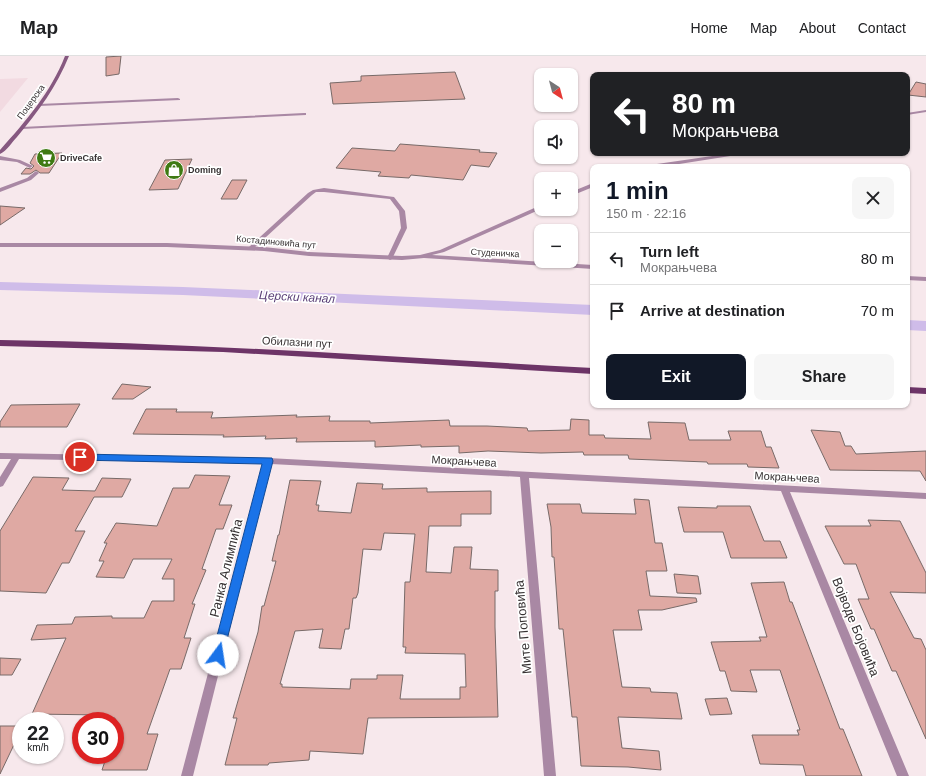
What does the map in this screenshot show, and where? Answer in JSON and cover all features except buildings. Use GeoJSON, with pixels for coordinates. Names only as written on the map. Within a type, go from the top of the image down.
{"type":"FeatureCollection","features":[{"type":"Feature","properties":{"kind":"main road","name":"Поцерска"},"geometry":{"type":"LineString","coordinates":[[0,154],[22,128],[58,77],[67,56]]}},
{"type":"Feature","properties":{"kind":"main road","name":"Обилазни пут"},"geometry":{"type":"LineString","coordinates":[[0,343],[193,348],[590,371]]}},
{"type":"Feature","properties":{"kind":"main road"},"geometry":{"type":"LineString","coordinates":[[910,390],[926,391]]}},
{"type":"Feature","properties":{"kind":"street"},"geometry":{"type":"LineString","coordinates":[[38,105],[178,99]]}},
{"type":"Feature","properties":{"kind":"street"},"geometry":{"type":"LineString","coordinates":[[910,114],[926,111]]}},
{"type":"Feature","properties":{"kind":"street"},"geometry":{"type":"LineString","coordinates":[[22,128],[304,114]]}},
{"type":"Feature","properties":{"kind":"street"},"geometry":{"type":"LineString","coordinates":[[670,164],[723,156]]}},
{"type":"Feature","properties":{"kind":"street"},"geometry":{"type":"LineString","coordinates":[[0,158],[18,161],[30,166]]}},
{"type":"Feature","properties":{"kind":"street"},"geometry":{"type":"LineString","coordinates":[[0,190],[29,179],[36,173]]}},
{"type":"Feature","properties":{"kind":"street"},"geometry":{"type":"LineString","coordinates":[[578,191],[590,186]]}},
{"type":"Feature","properties":{"kind":"street"},"geometry":{"type":"LineString","coordinates":[[251,248],[310,194],[324,190],[392,198],[402,211],[404,228],[390,258]]}},
{"type":"Feature","properties":{"kind":"street","name":"Костадиновића пут"},"geometry":{"type":"LineString","coordinates":[[0,245],[168,245],[251,248],[309,254],[390,258],[420,257],[448,248],[534,210]]}},
{"type":"Feature","properties":{"kind":"street","name":"Студеничка"},"geometry":{"type":"LineString","coordinates":[[420,257],[590,267]]}},
{"type":"Feature","properties":{"kind":"street"},"geometry":{"type":"LineString","coordinates":[[910,278],[926,279]]}},
{"type":"Feature","properties":{"kind":"street","name":"Мокрањчева"},"geometry":{"type":"LineString","coordinates":[[0,456],[268,461],[926,496]]}},
{"type":"Feature","properties":{"kind":"street"},"geometry":{"type":"LineString","coordinates":[[0,484],[17,456]]}},
{"type":"Feature","properties":{"kind":"street","name":"Ранка Алимпића"},"geometry":{"type":"LineString","coordinates":[[187,776],[268,461]]}},
{"type":"Feature","properties":{"kind":"street","name":"Мите Поповића"},"geometry":{"type":"LineString","coordinates":[[524,475],[550,776]]}},
{"type":"Feature","properties":{"kind":"street","name":"Војводе Бојовића"},"geometry":{"type":"LineString","coordinates":[[784,488],[903,776]]}},
{"type":"Feature","properties":{"kind":"shaded area"},"geometry":{"type":"Polygon","coordinates":[[[28,78],[0,112],[0,79],[28,78]]]}},
{"type":"Feature","properties":{"kind":"waterway","name":"Церски канал"},"geometry":{"type":"LineString","coordinates":[[0,286],[183,291],[590,310]]}},
{"type":"Feature","properties":{"kind":"waterway","name":"Церски канал"},"geometry":{"type":"LineString","coordinates":[[910,325],[926,326]]}},
{"type":"Feature","properties":{"kind":"place","name":"DriveCafe"},"geometry":{"type":"Point","coordinates":[46,158]}},
{"type":"Feature","properties":{"kind":"place","name":"Doming"},"geometry":{"type":"Point","coordinates":[174,170]}},
{"type":"Feature","properties":{"kind":"route"},"geometry":{"type":"LineString","coordinates":[[80,457],[268,461],[218,655]]}}]}
